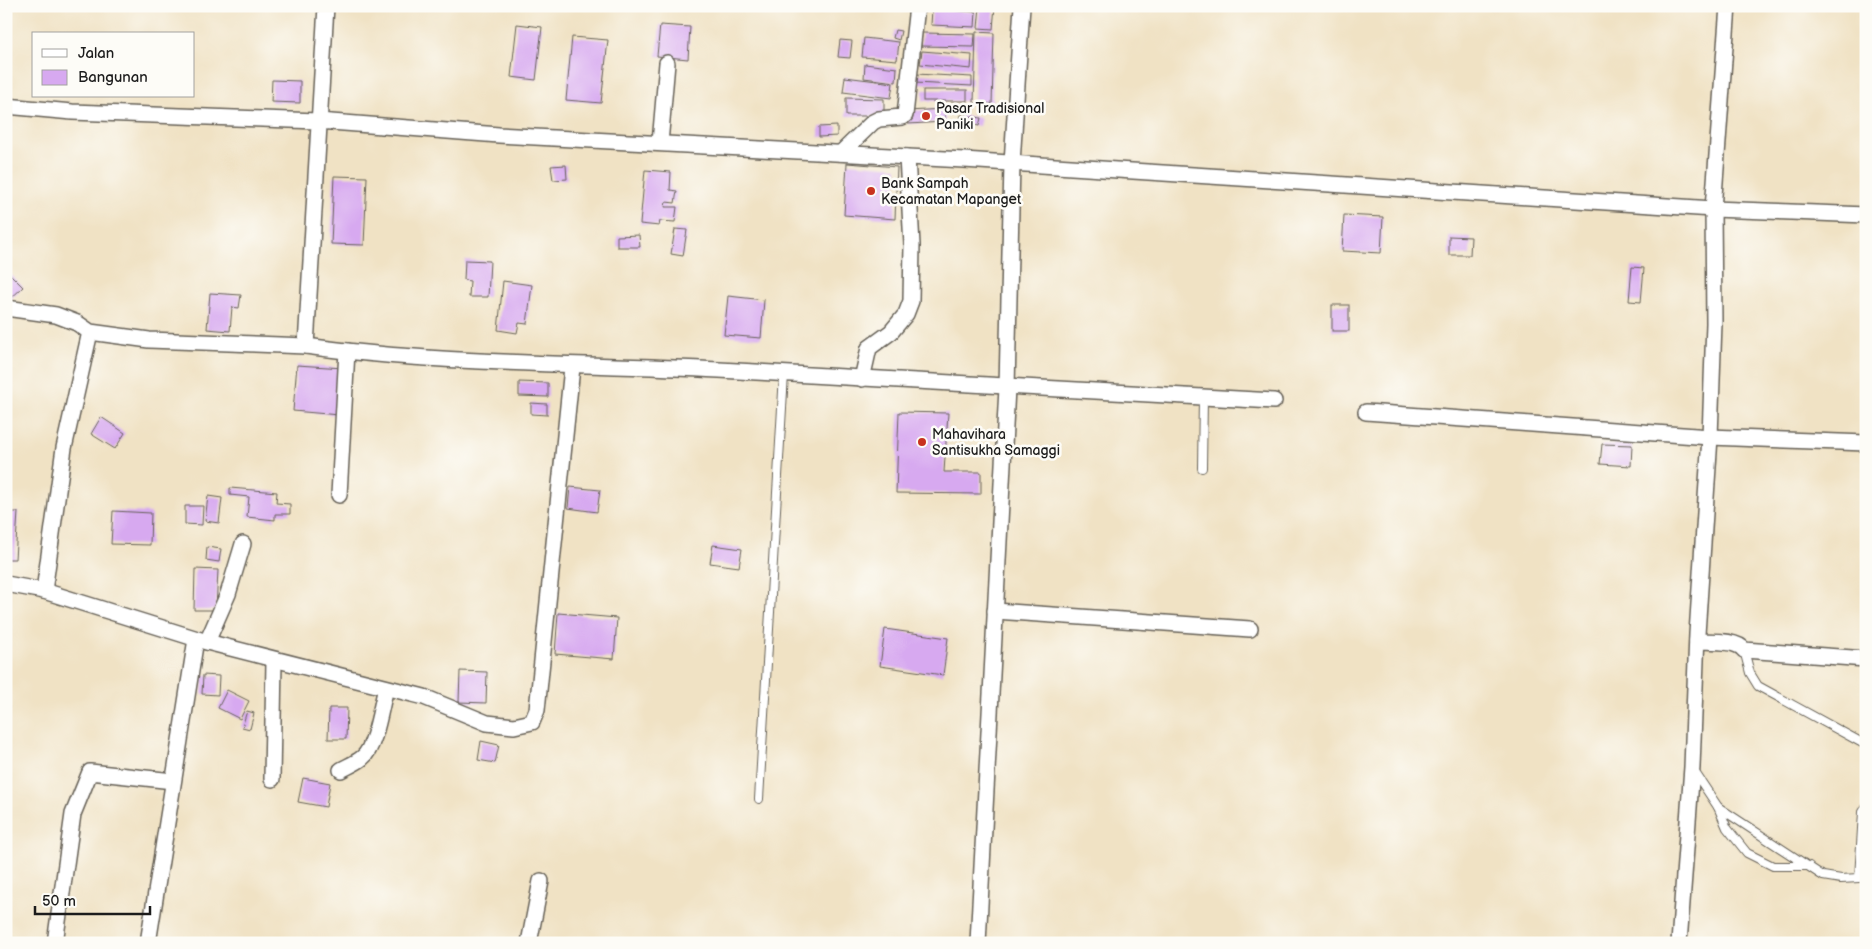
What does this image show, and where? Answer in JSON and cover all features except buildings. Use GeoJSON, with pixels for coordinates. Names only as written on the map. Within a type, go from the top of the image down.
{"type":"FeatureCollection","features":[{"type":"Feature","properties":{"kind":"street"},"geometry":{"type":"LineString","coordinates":[[306,346],[326,6]]}},
{"type":"Feature","properties":{"kind":"street"},"geometry":{"type":"LineString","coordinates":[[841,153],[873,122],[905,115],[917,6]]}},
{"type":"Feature","properties":{"kind":"street"},"geometry":{"type":"LineString","coordinates":[[978,943],[1007,388],[1012,163],[1022,6]]}},
{"type":"Feature","properties":{"kind":"street"},"geometry":{"type":"LineString","coordinates":[[1679,943],[1692,767],[1697,641],[1710,437],[1714,323],[1713,209],[1728,6]]}},
{"type":"Feature","properties":{"kind":"street"},"geometry":{"type":"LineString","coordinates":[[660,143],[666,63]]}},
{"type":"Feature","properties":{"kind":"street"},"geometry":{"type":"LineString","coordinates":[[6,106],[72,112],[318,122],[499,135],[907,156],[1713,209],[1866,215]]}},
{"type":"Feature","properties":{"kind":"street"},"geometry":{"type":"LineString","coordinates":[[862,379],[869,348],[892,332],[906,314],[911,301],[912,245],[907,156]]}},
{"type":"Feature","properties":{"kind":"street"},"geometry":{"type":"LineString","coordinates":[[6,308],[56,315],[77,322],[90,332],[148,340],[306,346],[347,351],[572,366],[784,374],[1274,402]]}},
{"type":"Feature","properties":{"kind":"street"},"geometry":{"type":"LineString","coordinates":[[44,591],[64,448],[90,332]]}},
{"type":"Feature","properties":{"kind":"street"},"geometry":{"type":"LineString","coordinates":[[339,495],[347,351]]}},
{"type":"Feature","properties":{"kind":"street"},"geometry":{"type":"LineString","coordinates":[[6,584],[44,591],[201,641],[274,661],[424,697],[487,723],[514,726],[532,722],[537,710],[572,366]]}},
{"type":"Feature","properties":{"kind":"street"},"geometry":{"type":"LineString","coordinates":[[1366,412],[1710,437],[1866,443]]}},
{"type":"Feature","properties":{"kind":"street"},"geometry":{"type":"LineString","coordinates":[[148,943],[173,781],[201,641],[228,594],[243,544]]}},
{"type":"Feature","properties":{"kind":"street"},"geometry":{"type":"LineString","coordinates":[[995,611],[1250,629]]}},
{"type":"Feature","properties":{"kind":"street"},"geometry":{"type":"LineString","coordinates":[[1697,641],[1735,644],[1744,650],[1866,659]]}},
{"type":"Feature","properties":{"kind":"street"},"geometry":{"type":"LineString","coordinates":[[272,779],[274,661]]}},
{"type":"Feature","properties":{"kind":"street"},"geometry":{"type":"LineString","coordinates":[[341,770],[361,759],[367,753],[372,742],[386,688]]}},
{"type":"Feature","properties":{"kind":"street"},"geometry":{"type":"LineString","coordinates":[[55,943],[73,814],[90,772],[173,781]]}},
{"type":"Feature","properties":{"kind":"street"},"geometry":{"type":"LineString","coordinates":[[529,943],[541,882]]}},
{"type":"Feature","properties":{"kind":"lane"},"geometry":{"type":"LineString","coordinates":[[759,799],[784,374]]}},
{"type":"Feature","properties":{"kind":"lane"},"geometry":{"type":"LineString","coordinates":[[1202,468],[1203,398]]}},
{"type":"Feature","properties":{"kind":"lane"},"geometry":{"type":"LineString","coordinates":[[1744,650],[1750,672],[1758,686],[1866,745]]}},
{"type":"Feature","properties":{"kind":"lane"},"geometry":{"type":"LineString","coordinates":[[1692,767],[1718,807],[1727,828],[1747,853],[1760,861],[1782,868],[1809,866]]}},
{"type":"Feature","properties":{"kind":"lane"},"geometry":{"type":"LineString","coordinates":[[1718,807],[1823,876],[1841,879],[1862,878],[1863,812],[1866,807]]}},
{"type":"Feature","properties":{"kind":"place","name":"Pasar Tradisional Paniki"},"geometry":{"type":"Point","coordinates":[926,116]}},
{"type":"Feature","properties":{"kind":"place","name":"Bank Sampah Kecamatan Mapanget"},"geometry":{"type":"Point","coordinates":[871,191]}},
{"type":"Feature","properties":{"kind":"place","name":"Mahavihara Santisukha Samaggi"},"geometry":{"type":"Point","coordinates":[922,442]}}]}
